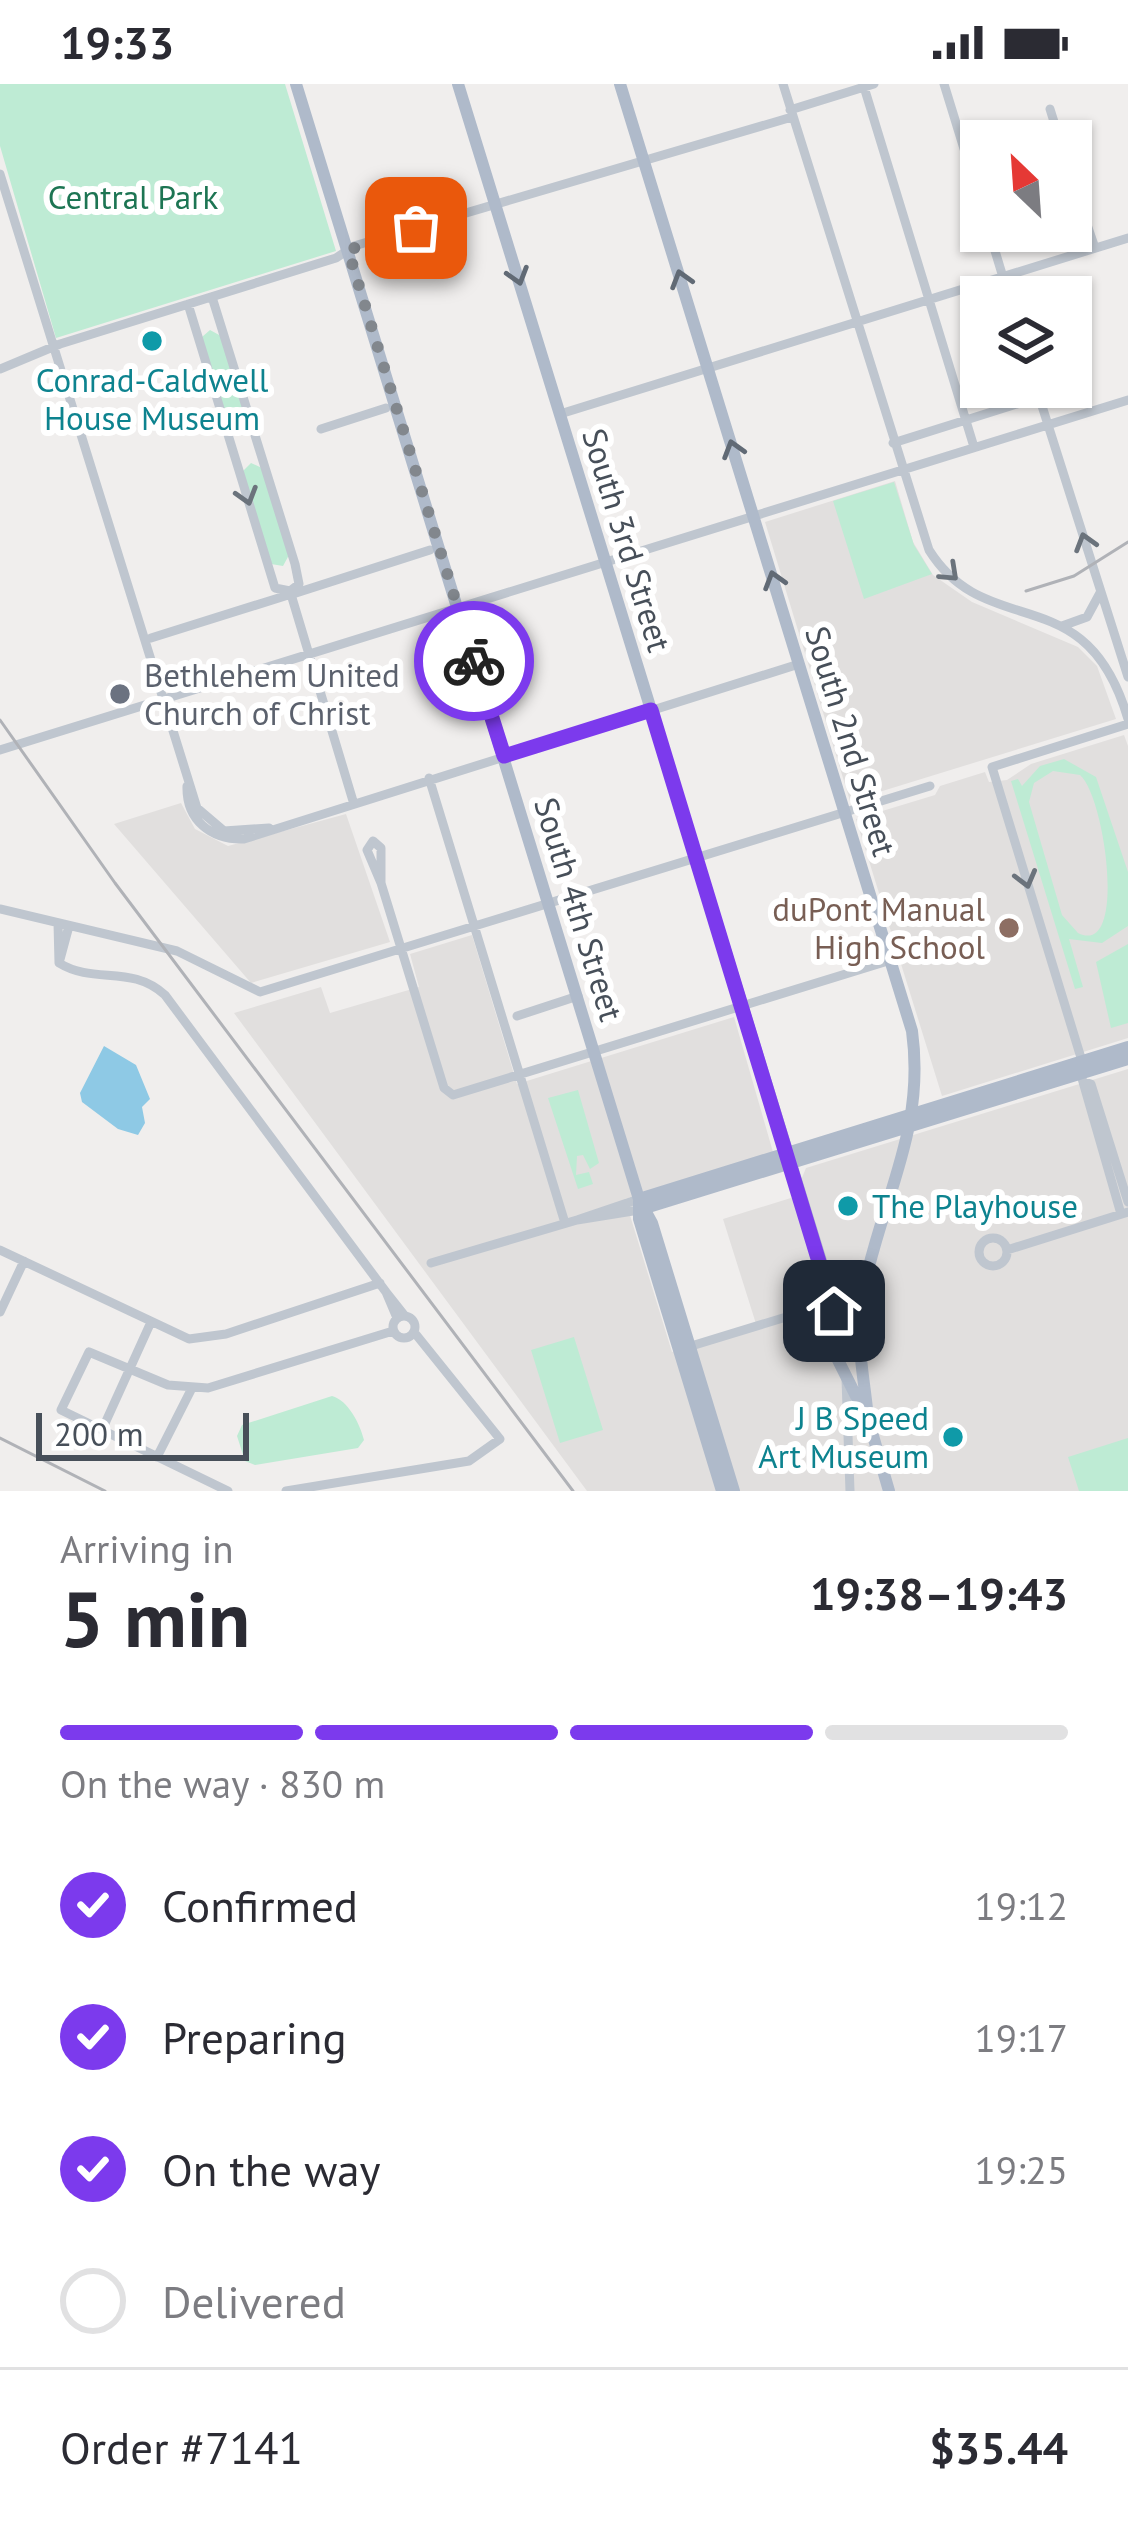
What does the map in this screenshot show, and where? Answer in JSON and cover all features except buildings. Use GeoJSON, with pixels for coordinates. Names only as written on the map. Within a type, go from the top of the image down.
{"type":"FeatureCollection","features":[{"type":"Feature","properties":{"kind":"main road","name":"South 4th Street"},"geometry":{"type":"LineString","coordinates":[[296,84],[685,1348],[734,1491]]}},
{"type":"Feature","properties":{"kind":"main road","name":"South 3rd Street"},"geometry":{"type":"LineString","coordinates":[[458,84],[790,1158],[832,1303],[835,1352],[869,1422],[890,1491]]}},
{"type":"Feature","properties":{"kind":"main road","name":"South 2nd Street"},"geometry":{"type":"LineString","coordinates":[[620,84],[912,1031],[914,1119],[867,1276],[860,1361],[869,1422]]}},
{"type":"Feature","properties":{"kind":"main road"},"geometry":{"type":"LineString","coordinates":[[1081,1070],[1128,1047]]}},
{"type":"Feature","properties":{"kind":"main road"},"geometry":{"type":"LineString","coordinates":[[641,1206],[914,1119],[1128,1058]]}},
{"type":"Feature","properties":{"kind":"main road","name":"South 4th Street"},"geometry":{"type":"LineString","coordinates":[[685,1348],[722,1491]]}},
{"type":"Feature","properties":{"kind":"main road"},"geometry":{"type":"LineString","coordinates":[[835,1352],[847,1363],[860,1361]]}},
{"type":"Feature","properties":{"kind":"street"},"geometry":{"type":"LineString","coordinates":[[783,84],[924,541],[950,577],[974,592],[1062,626],[1090,643],[1108,664],[1128,722],[992,767],[1126,1210],[1007,1250]]}},
{"type":"Feature","properties":{"kind":"street"},"geometry":{"type":"LineString","coordinates":[[944,84],[960,136]]}},
{"type":"Feature","properties":{"kind":"street"},"geometry":{"type":"LineString","coordinates":[[0,369],[348,250],[644,162],[869,86],[974,447]]}},
{"type":"Feature","properties":{"kind":"street"},"geometry":{"type":"LineString","coordinates":[[1050,110],[1053,120]]}},
{"type":"Feature","properties":{"kind":"street"},"geometry":{"type":"LineString","coordinates":[[0,174],[193,813],[211,833],[238,839],[799,664]]}},
{"type":"Feature","properties":{"kind":"street"},"geometry":{"type":"LineString","coordinates":[[0,217],[12,213]]}},
{"type":"Feature","properties":{"kind":"street"},"geometry":{"type":"LineString","coordinates":[[1006,276],[1128,238]]}},
{"type":"Feature","properties":{"kind":"street"},"geometry":{"type":"LineString","coordinates":[[1092,239],[1095,248]]}},
{"type":"Feature","properties":{"kind":"street"},"geometry":{"type":"LineString","coordinates":[[560,414],[960,290]]}},
{"type":"Feature","properties":{"kind":"street"},"geometry":{"type":"LineString","coordinates":[[212,297],[295,564],[299,584],[290,593]]}},
{"type":"Feature","properties":{"kind":"street"},"geometry":{"type":"LineString","coordinates":[[188,304],[275,588],[290,593]]}},
{"type":"Feature","properties":{"kind":"street"},"geometry":{"type":"LineString","coordinates":[[196,330],[219,323]]}},
{"type":"Feature","properties":{"kind":"street"},"geometry":{"type":"LineString","coordinates":[[0,750],[1128,400]]}},
{"type":"Feature","properties":{"kind":"street"},"geometry":{"type":"LineString","coordinates":[[321,429],[386,408]]}},
{"type":"Feature","properties":{"kind":"street"},"geometry":{"type":"LineString","coordinates":[[893,442],[995,408]]}},
{"type":"Feature","properties":{"kind":"street"},"geometry":{"type":"LineString","coordinates":[[1043,408],[1128,677]]}},
{"type":"Feature","properties":{"kind":"street"},"geometry":{"type":"LineString","coordinates":[[229,439],[254,431]]}},
{"type":"Feature","properties":{"kind":"street"},"geometry":{"type":"LineString","coordinates":[[236,462],[261,455]]}},
{"type":"Feature","properties":{"kind":"street"},"geometry":{"type":"LineString","coordinates":[[151,638],[430,550]]}},
{"type":"Feature","properties":{"kind":"street"},"geometry":{"type":"LineString","coordinates":[[271,572],[295,564]]}},
{"type":"Feature","properties":{"kind":"street"},"geometry":{"type":"LineString","coordinates":[[1062,626],[1087,617],[1100,591]]}},
{"type":"Feature","properties":{"kind":"street"},"geometry":{"type":"LineString","coordinates":[[290,593],[353,801]]}},
{"type":"Feature","properties":{"kind":"street"},"geometry":{"type":"LineString","coordinates":[[429,778],[520,1075],[571,1221]]}},
{"type":"Feature","properties":{"kind":"street"},"geometry":{"type":"LineString","coordinates":[[0,910],[177,951],[260,992],[930,786]]}},
{"type":"Feature","properties":{"kind":"street"},"geometry":{"type":"LineString","coordinates":[[381,883],[450,1094],[891,960]]}},
{"type":"Feature","properties":{"kind":"street"},"geometry":{"type":"LineString","coordinates":[[64,924],[58,963],[94,976],[130,974],[165,995],[401,1317],[415,1323],[414,1332],[500,1439],[469,1462],[286,1491]]}},
{"type":"Feature","properties":{"kind":"street"},"geometry":{"type":"LineString","coordinates":[[517,1016],[578,996]]}},
{"type":"Feature","properties":{"kind":"street"},"geometry":{"type":"LineString","coordinates":[[431,1263],[571,1221],[641,1206]]}},
{"type":"Feature","properties":{"kind":"street"},"geometry":{"type":"LineString","coordinates":[[0,1250],[176,1335],[206,1339],[383,1287]]}},
{"type":"Feature","properties":{"kind":"street"},"geometry":{"type":"LineString","coordinates":[[0,1312],[24,1261]]}},
{"type":"Feature","properties":{"kind":"street"},"geometry":{"type":"LineString","coordinates":[[685,1348],[832,1303]]}},
{"type":"Feature","properties":{"kind":"street"},"geometry":{"type":"LineString","coordinates":[[228,1491],[61,1410],[89,1352],[129,1370],[192,1388],[230,1384],[393,1331],[401,1317]]}},
{"type":"Feature","properties":{"kind":"street"},"geometry":{"type":"LineString","coordinates":[[102,1430],[151,1322]]}},
{"type":"Feature","properties":{"kind":"street"},"geometry":{"type":"LineString","coordinates":[[393,1331],[403,1338],[414,1332]]}},
{"type":"Feature","properties":{"kind":"street"},"geometry":{"type":"LineString","coordinates":[[846,1379],[850,1491]]}},
{"type":"Feature","properties":{"kind":"street"},"geometry":{"type":"LineString","coordinates":[[157,1457],[192,1388]]}},
{"type":"Feature","properties":{"kind":"shaded area"},"geometry":{"type":"Polygon","coordinates":[[[895,481],[913,542],[933,575],[972,602],[1078,647],[1097,666],[1116,719],[850,801],[765,522],[895,481]]]}},
{"type":"Feature","properties":{"kind":"shaded area","name":"duPont Manual High School"},"geometry":{"type":"Polygon","coordinates":[[[1124,735],[1128,746],[1128,1038],[942,1096],[856,819],[935,795],[940,786],[985,772],[989,782],[1007,780],[1031,764],[1124,735]]]}},
{"type":"Feature","properties":{"kind":"shaded area"},"geometry":{"type":"Polygon","coordinates":[[[181,803],[195,829],[228,846],[346,814],[390,942],[251,983],[114,824],[181,803]]]}},
{"type":"Feature","properties":{"kind":"shaded area"},"geometry":{"type":"Polygon","coordinates":[[[472,935],[517,1084],[734,1017],[773,1152],[625,1199],[672,1352],[757,1327],[723,1219],[794,1197],[806,1168],[1128,1069],[1128,1491],[587,1491],[234,1013],[321,987],[330,1013],[419,987],[410,954],[472,935]]]}},
{"type":"Feature","properties":{"kind":"green space","name":"Central Park"},"geometry":{"type":"Polygon","coordinates":[[[0,84],[285,84],[336,251],[56,338],[0,146],[0,84]]]}},
{"type":"Feature","properties":{"kind":"green space"},"geometry":{"type":"Polygon","coordinates":[[[210,330],[221,336],[247,421],[242,432],[230,429],[202,337],[210,330]]]}},
{"type":"Feature","properties":{"kind":"green space"},"geometry":{"type":"Polygon","coordinates":[[[251,463],[262,468],[289,555],[283,566],[271,564],[243,471],[251,463]]]}},
{"type":"Feature","properties":{"kind":"green space"},"geometry":{"type":"Polygon","coordinates":[[[894,482],[914,545],[932,574],[864,599],[833,501],[894,482]]]}},
{"type":"Feature","properties":{"kind":"green space"},"geometry":{"type":"Polygon","coordinates":[[[1064,759],[1096,777],[1128,872],[1128,926],[1102,943],[1069,939],[1083,987],[1075,989],[1011,781],[1018,779],[1022,786],[1040,766],[1064,759]],[[1053,771],[1034,783],[1029,802],[1062,915],[1078,933],[1093,934],[1103,922],[1107,871],[1097,812],[1080,775],[1053,771]]]}},
{"type":"Feature","properties":{"kind":"green space"},"geometry":{"type":"Polygon","coordinates":[[[1128,944],[1128,1023],[1111,1028],[1096,962],[1128,944]]]}},
{"type":"Feature","properties":{"kind":"green space"},"geometry":{"type":"Polygon","coordinates":[[[578,1090],[599,1163],[590,1169],[583,1155],[577,1156],[576,1175],[589,1172],[593,1184],[578,1189],[548,1098],[578,1090]]]}},
{"type":"Feature","properties":{"kind":"green space"},"geometry":{"type":"Polygon","coordinates":[[[574,1337],[603,1430],[560,1443],[531,1350],[574,1337]]]}},
{"type":"Feature","properties":{"kind":"green space"},"geometry":{"type":"Polygon","coordinates":[[[332,1396],[356,1420],[364,1440],[358,1448],[255,1465],[245,1461],[237,1436],[242,1425],[332,1396]]]}},
{"type":"Feature","properties":{"kind":"green space"},"geometry":{"type":"Polygon","coordinates":[[[1128,1438],[1128,1491],[1079,1491],[1068,1457],[1128,1438]]]}},
{"type":"Feature","properties":{"kind":"water"},"geometry":{"type":"Polygon","coordinates":[[[104,1046],[136,1065],[150,1099],[142,1107],[145,1123],[138,1135],[118,1129],[82,1102],[80,1093],[104,1046]]]}},
{"type":"Feature","properties":{"kind":"railway"},"geometry":{"type":"LineString","coordinates":[[1026,591],[1074,576],[1128,542]]}},
{"type":"Feature","properties":{"kind":"railway"},"geometry":{"type":"LineString","coordinates":[[0,720],[115,883],[573,1491]]}},
{"type":"Feature","properties":{"kind":"railway"},"geometry":{"type":"LineString","coordinates":[[0,1438],[105,1491]]}},
{"type":"Feature","properties":{"kind":"way so far"},"geometry":{"type":"LineString","coordinates":[[416,228],[348,250],[474,661]]}},
{"type":"Feature","properties":{"kind":"place","name":"Conrad-Caldwell House Museum"},"geometry":{"type":"Point","coordinates":[152,341]}},
{"type":"Feature","properties":{"kind":"place","name":"Bethlehem United Church of Christ"},"geometry":{"type":"Point","coordinates":[120,694]}},
{"type":"Feature","properties":{"kind":"place","name":"duPont Manual High School"},"geometry":{"type":"Point","coordinates":[1009,928]}},
{"type":"Feature","properties":{"kind":"place","name":"The Playhouse"},"geometry":{"type":"Point","coordinates":[848,1206]}},
{"type":"Feature","properties":{"kind":"place","name":"J B Speed Art Museum"},"geometry":{"type":"Point","coordinates":[953,1437]}},
{"type":"Feature","properties":{"kind":"route"},"geometry":{"type":"LineString","coordinates":[[474,661],[504,756],[651,710],[834,1311]]}}]}
